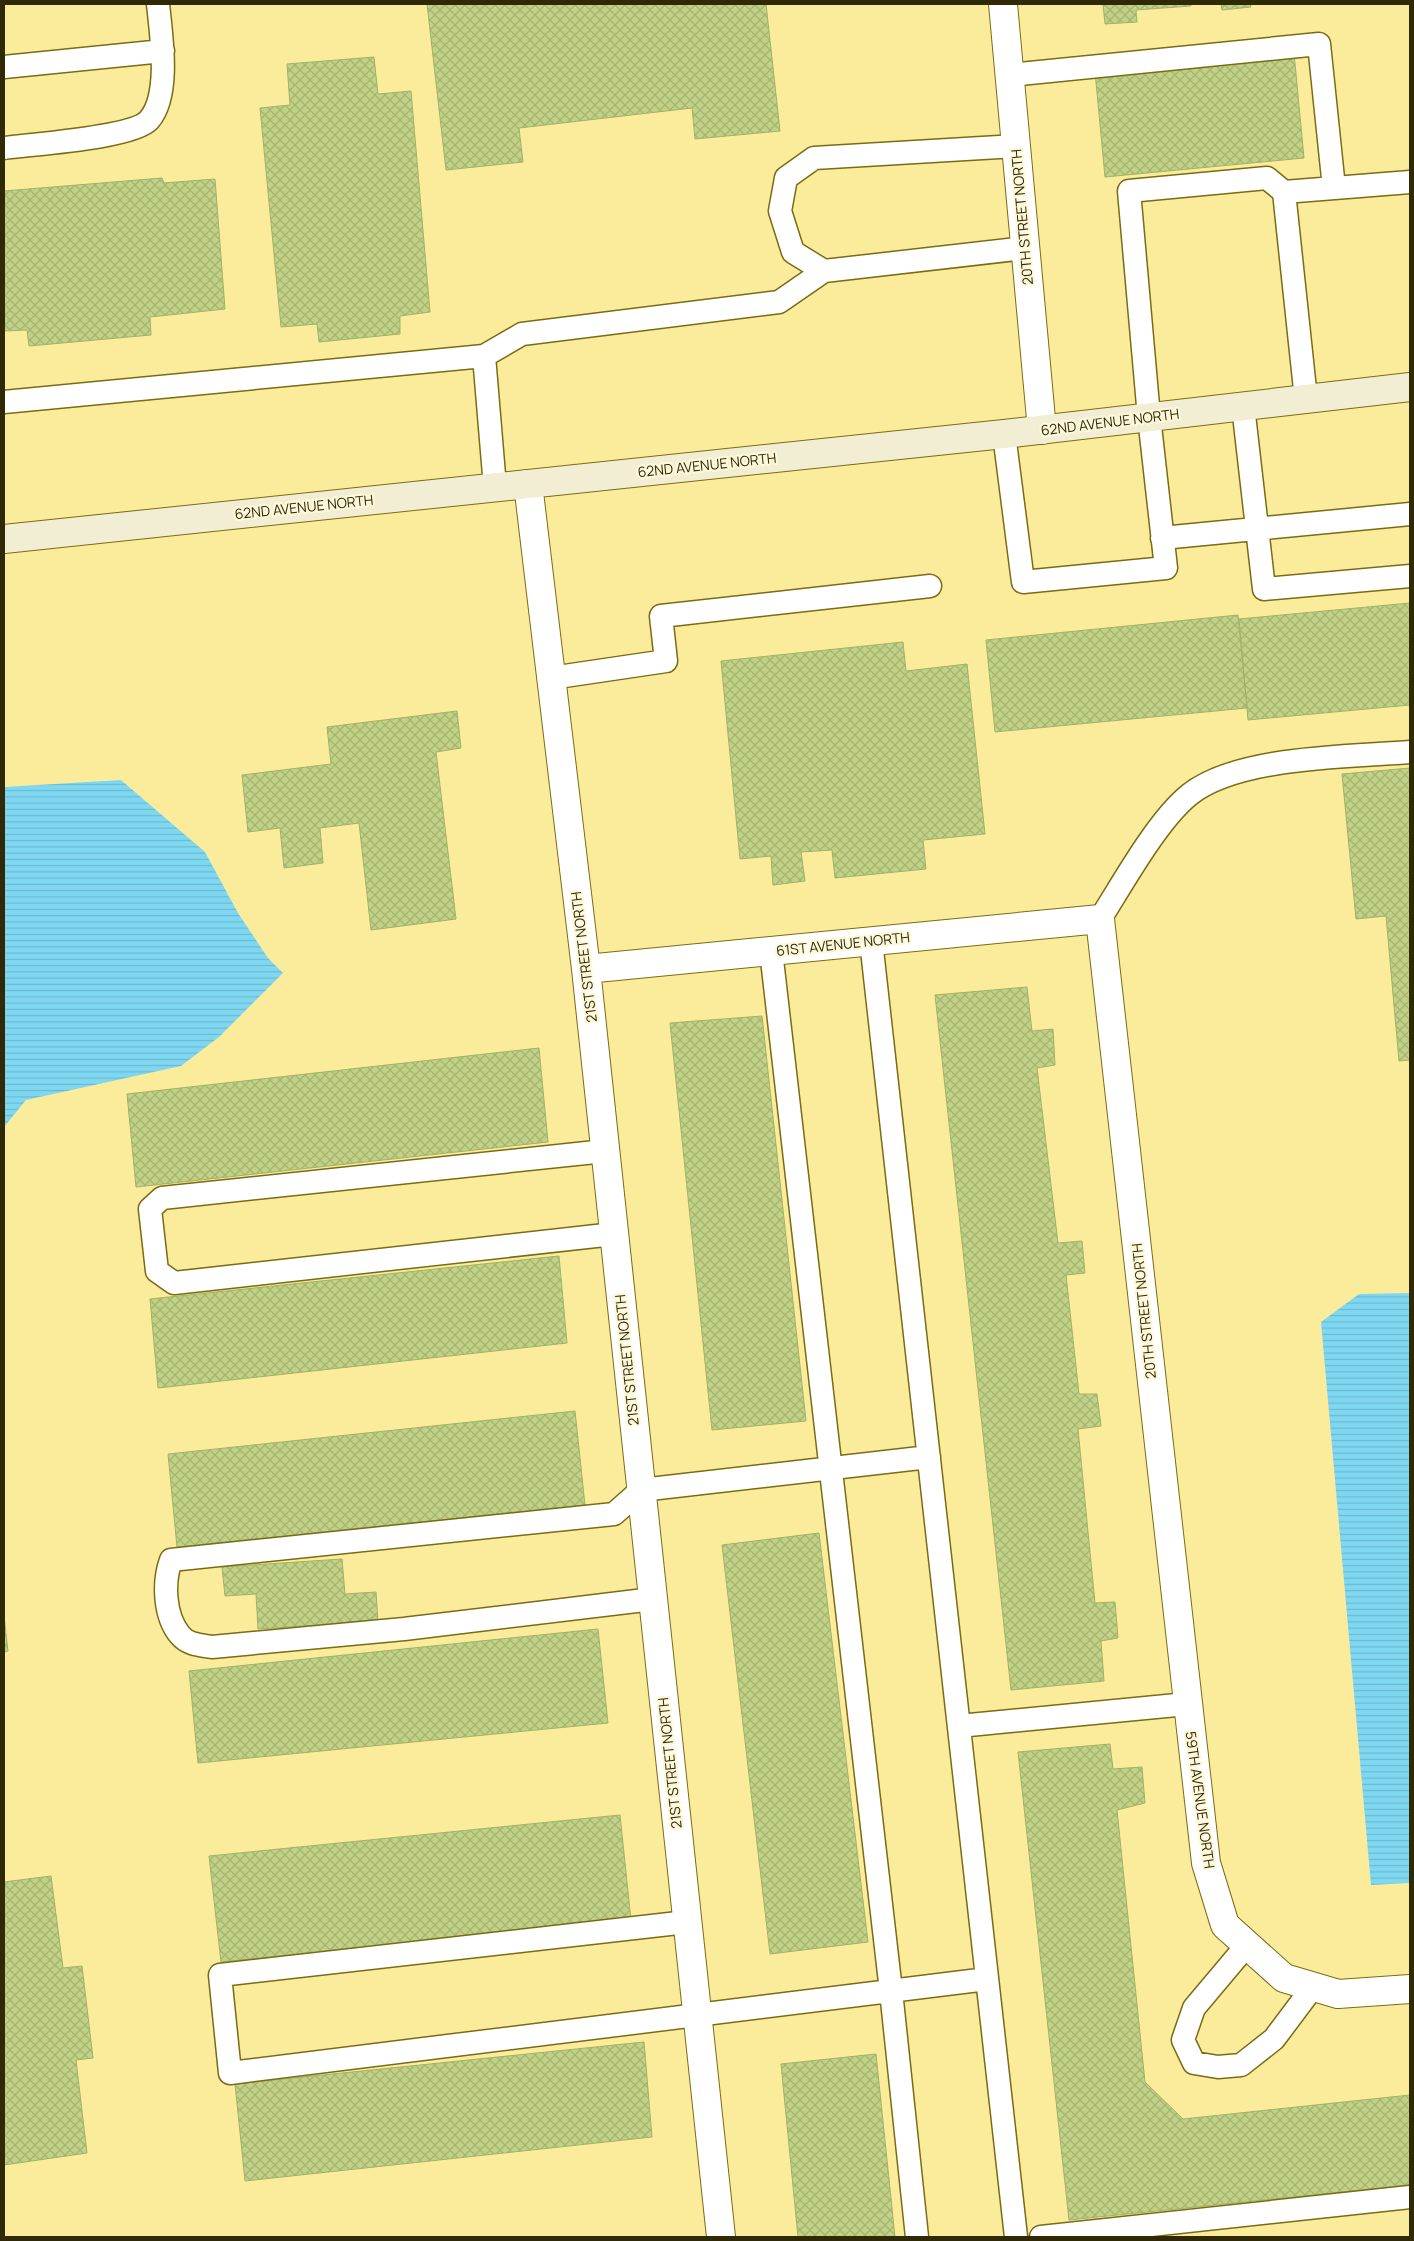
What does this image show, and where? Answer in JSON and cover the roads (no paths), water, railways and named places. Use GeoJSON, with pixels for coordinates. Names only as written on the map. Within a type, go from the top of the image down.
{"type":"FeatureCollection","features":[{"type":"Feature","properties":{"kind":"street","name":"20TH STREET NORTH"},"geometry":{"type":"LineString","coordinates":[[1003,4],[1042,430]]}},
{"type":"Feature","properties":{"kind":"street","name":"62ND AVENUE NORTH"},"geometry":{"type":"LineString","coordinates":[[4,539],[1042,430],[1410,387]]}},
{"type":"Feature","properties":{"kind":"street","name":"21ST STREET NORTH"},"geometry":{"type":"LineString","coordinates":[[528,484],[586,969],[720,2237]]}},
{"type":"Feature","properties":{"kind":"street","name":"20TH STREET NORTH"},"geometry":{"type":"LineString","coordinates":[[1100,919],[1187,1704]]}},
{"type":"Feature","properties":{"kind":"street","name":"61ST AVENUE NORTH"},"geometry":{"type":"LineString","coordinates":[[586,969],[1100,919]]}},
{"type":"Feature","properties":{"kind":"street","name":"59TH AVENUE NORTH"},"geometry":{"type":"LineString","coordinates":[[1187,1704],[1206,1863],[1225,1925],[1284,1978],[1338,1994],[1410,1989]]}},
{"type":"Feature","properties":{"kind":"lane"},"geometry":{"type":"LineString","coordinates":[[4,148],[117,133],[141,127],[150,118],[160,98],[163,51],[158,4]]}},
{"type":"Feature","properties":{"kind":"lane"},"geometry":{"type":"LineString","coordinates":[[1010,76],[1319,44],[1334,188]]}},
{"type":"Feature","properties":{"kind":"lane"},"geometry":{"type":"LineString","coordinates":[[4,67],[163,51]]}},
{"type":"Feature","properties":{"kind":"lane"},"geometry":{"type":"LineString","coordinates":[[824,271],[793,252],[780,211],[786,178],[814,158],[1016,146]]}},
{"type":"Feature","properties":{"kind":"lane"},"geometry":{"type":"LineString","coordinates":[[1004,434],[1023,582],[1166,568],[1149,417],[1129,192],[1267,178],[1284,192],[1410,182]]}},
{"type":"Feature","properties":{"kind":"lane"},"geometry":{"type":"LineString","coordinates":[[1284,192],[1306,398]]}},
{"type":"Feature","properties":{"kind":"lane"},"geometry":{"type":"LineString","coordinates":[[4,402],[484,356],[522,334],[779,302],[824,271],[1025,248]]}},
{"type":"Feature","properties":{"kind":"lane"},"geometry":{"type":"LineString","coordinates":[[484,356],[495,487]]}},
{"type":"Feature","properties":{"kind":"lane"},"geometry":{"type":"LineString","coordinates":[[1243,406],[1264,589],[1410,576]]}},
{"type":"Feature","properties":{"kind":"lane"},"geometry":{"type":"LineString","coordinates":[[1162,538],[1256,527],[1410,514]]}},
{"type":"Feature","properties":{"kind":"lane"},"geometry":{"type":"LineString","coordinates":[[551,678],[666,661],[661,616],[930,586]]}},
{"type":"Feature","properties":{"kind":"lane"},"geometry":{"type":"LineString","coordinates":[[1100,919],[1142,853],[1167,820],[1189,795],[1225,775],[1267,765],[1410,752]]}},
{"type":"Feature","properties":{"kind":"lane"},"geometry":{"type":"LineString","coordinates":[[871,941],[1016,2237]]}},
{"type":"Feature","properties":{"kind":"lane"},"geometry":{"type":"LineString","coordinates":[[771,951],[891,1992],[917,2237]]}},
{"type":"Feature","properties":{"kind":"lane"},"geometry":{"type":"LineString","coordinates":[[605,1151],[162,1198],[150,1209],[157,1271],[174,1283],[614,1234]]}},
{"type":"Feature","properties":{"kind":"lane"},"geometry":{"type":"LineString","coordinates":[[653,1599],[404,1629],[212,1647],[193,1644],[180,1635],[172,1618],[166,1594],[166,1573],[171,1560],[614,1514],[641,1490],[929,1457]]}},
{"type":"Feature","properties":{"kind":"lane"},"geometry":{"type":"LineString","coordinates":[[959,1726],[1187,1704]]}},
{"type":"Feature","properties":{"kind":"lane"},"geometry":{"type":"LineString","coordinates":[[687,1922],[220,1975],[230,2073],[987,1979]]}},
{"type":"Feature","properties":{"kind":"lane"},"geometry":{"type":"LineString","coordinates":[[1247,1945],[1194,2008],[1183,2040],[1194,2062],[1218,2067],[1241,2065],[1274,2039],[1313,1987]]}},
{"type":"Feature","properties":{"kind":"lane"},"geometry":{"type":"LineString","coordinates":[[1041,2237],[1410,2197]]}},
{"type":"Feature","properties":{"kind":"water"},"geometry":{"type":"Polygon","coordinates":[[[121,780],[205,852],[238,913],[268,958],[283,973],[219,1037],[181,1066],[26,1100],[4,1127],[4,787],[121,780]]]}},
{"type":"Feature","properties":{"kind":"water"},"geometry":{"type":"Polygon","coordinates":[[[1410,1293],[1410,1883],[1371,1885],[1321,1322],[1359,1294],[1410,1293]]]}}]}
